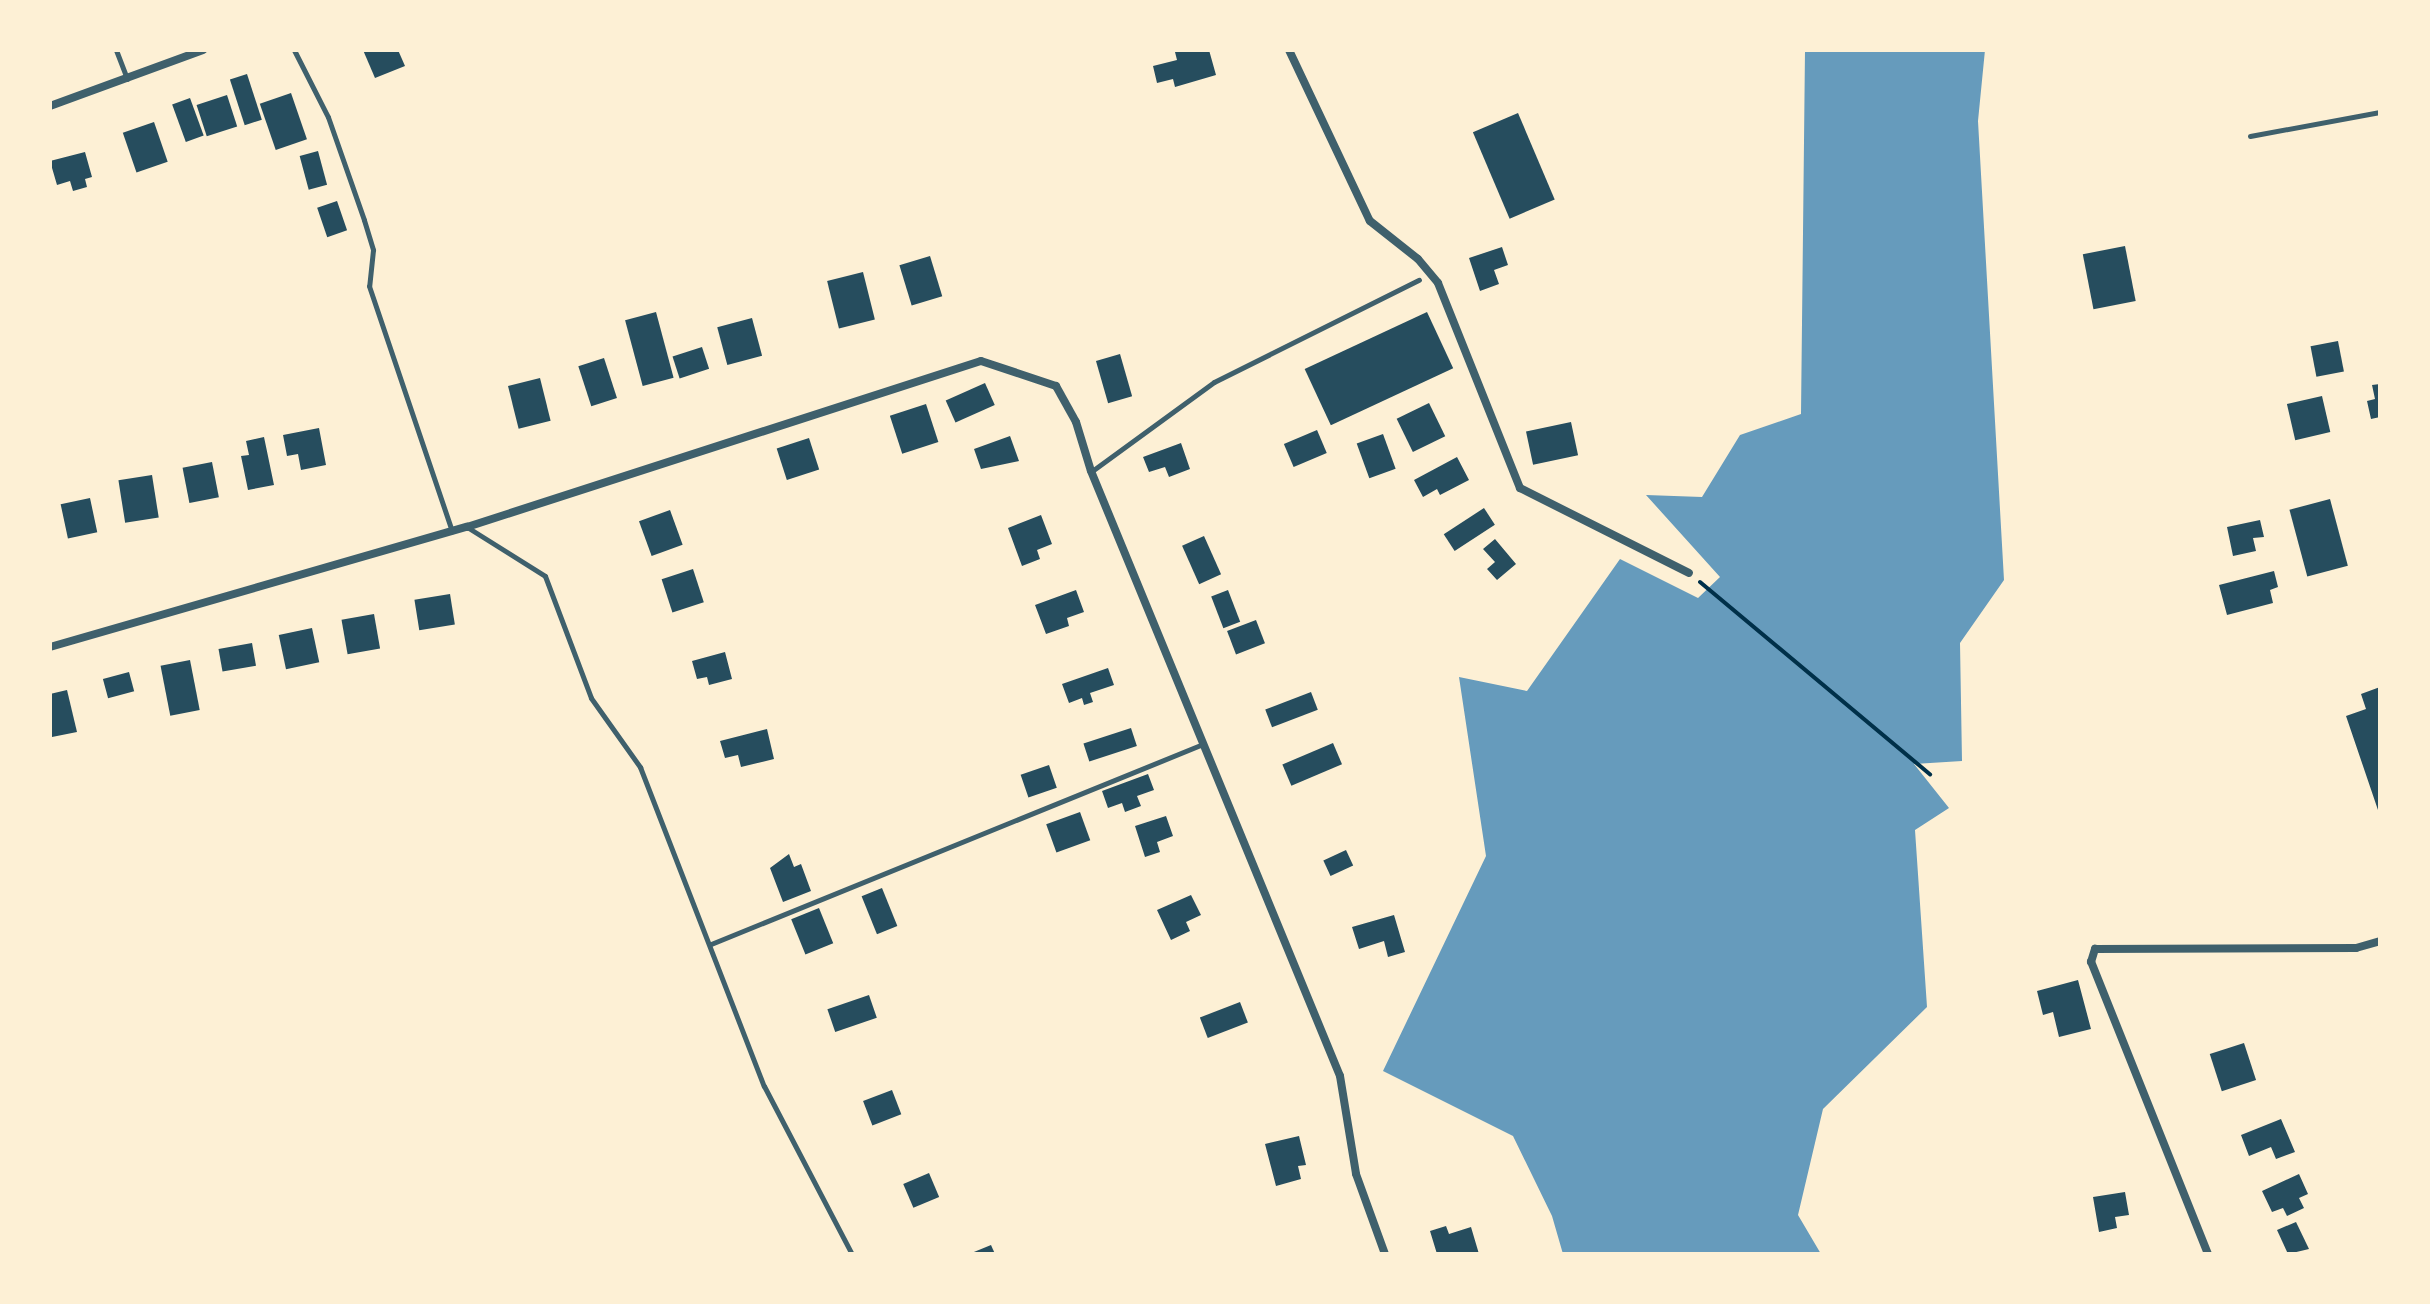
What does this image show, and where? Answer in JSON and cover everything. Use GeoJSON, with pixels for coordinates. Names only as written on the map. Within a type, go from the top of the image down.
{"type":"FeatureCollection","features":[{"type":"Feature","properties":{"kind":"street"},"geometry":{"type":"LineString","coordinates":[[50,106],[203,50]]}},
{"type":"Feature","properties":{"kind":"street"},"geometry":{"type":"LineString","coordinates":[[1289,50],[1370,221],[1418,259],[1438,283],[1520,488],[1689,573]]}},
{"type":"Feature","properties":{"kind":"street"},"geometry":{"type":"LineString","coordinates":[[50,647],[467,527],[981,361],[1056,386],[1340,1076],[1356,1174],[1385,1254]]}},
{"type":"Feature","properties":{"kind":"street"},"geometry":{"type":"LineString","coordinates":[[2208,1254],[2091,962],[2095,949],[2356,948],[2380,941]]}},
{"type":"Feature","properties":{"kind":"lane"},"geometry":{"type":"LineString","coordinates":[[116,50],[127,80]]}},
{"type":"Feature","properties":{"kind":"lane"},"geometry":{"type":"LineString","coordinates":[[294,50],[328,117],[364,220],[373,250],[369,286],[452,531]]}},
{"type":"Feature","properties":{"kind":"lane"},"geometry":{"type":"LineString","coordinates":[[2250,136],[2380,112]]}},
{"type":"Feature","properties":{"kind":"lane"},"geometry":{"type":"LineString","coordinates":[[1091,471],[1214,382],[1419,280]]}},
{"type":"Feature","properties":{"kind":"lane"},"geometry":{"type":"LineString","coordinates":[[467,527],[545,576],[591,698],[640,767],[764,1086],[852,1254]]}},
{"type":"Feature","properties":{"kind":"lane"},"geometry":{"type":"LineString","coordinates":[[711,944],[1203,744]]}},
{"type":"Feature","properties":{"kind":"path"},"geometry":{"type":"LineString","coordinates":[[1689,573],[1930,774]]}},
{"type":"Feature","properties":{"kind":"water"},"geometry":{"type":"Polygon","coordinates":[[[1805,50],[1985,50],[1978,121],[2004,580],[1960,643],[1962,761],[1914,764],[1949,808],[1915,830],[1927,1007],[1823,1109],[1798,1215],[1821,1254],[1563,1254],[1552,1216],[1513,1136],[1383,1071],[1486,856],[1459,677],[1527,691],[1620,559],[1698,598],[1720,577],[1646,495],[1702,497],[1740,435],[1801,414],[1805,50]]]}},
{"type":"Feature","properties":{"kind":"building"},"geometry":{"type":"Polygon","coordinates":[[[363,50],[398,50],[405,66],[375,78],[363,50]]]}},
{"type":"Feature","properties":{"kind":"building"},"geometry":{"type":"Polygon","coordinates":[[[1209,50],[1216,75],[1175,87],[1173,79],[1157,83],[1153,66],[1177,60],[1175,52],[1209,50]]]}},
{"type":"Feature","properties":{"kind":"building"},"geometry":{"type":"Polygon","coordinates":[[[247,74],[262,120],[245,125],[230,80],[247,74]]]}},
{"type":"Feature","properties":{"kind":"building"},"geometry":{"type":"Polygon","coordinates":[[[291,93],[307,139],[276,150],[260,104],[291,93]]]}},
{"type":"Feature","properties":{"kind":"building"},"geometry":{"type":"Polygon","coordinates":[[[227,95],[237,126],[207,136],[197,105],[227,95]]]}},
{"type":"Feature","properties":{"kind":"building"},"geometry":{"type":"Polygon","coordinates":[[[190,98],[204,136],[186,142],[172,104],[190,98]]]}},
{"type":"Feature","properties":{"kind":"building"},"geometry":{"type":"Polygon","coordinates":[[[1518,113],[1555,200],[1510,219],[1473,132],[1518,113]]]}},
{"type":"Feature","properties":{"kind":"building"},"geometry":{"type":"Polygon","coordinates":[[[154,122],[168,162],[136,172],[123,133],[154,122]]]}},
{"type":"Feature","properties":{"kind":"building"},"geometry":{"type":"Polygon","coordinates":[[[318,151],[327,185],[309,190],[300,156],[318,151]]]}},
{"type":"Feature","properties":{"kind":"building"},"geometry":{"type":"Polygon","coordinates":[[[85,152],[92,177],[85,179],[87,187],[73,191],[70,181],[57,185],[50,161],[85,152]]]}},
{"type":"Feature","properties":{"kind":"building"},"geometry":{"type":"Polygon","coordinates":[[[337,201],[347,230],[327,237],[317,208],[337,201]]]}},
{"type":"Feature","properties":{"kind":"building"},"geometry":{"type":"Polygon","coordinates":[[[2125,246],[2136,301],[2093,309],[2083,254],[2125,246]]]}},
{"type":"Feature","properties":{"kind":"building"},"geometry":{"type":"Polygon","coordinates":[[[1502,247],[1508,265],[1494,270],[1499,284],[1480,291],[1469,258],[1502,247]]]}},
{"type":"Feature","properties":{"kind":"building"},"geometry":{"type":"Polygon","coordinates":[[[930,256],[942,296],[912,306],[899,265],[930,256]]]}},
{"type":"Feature","properties":{"kind":"building"},"geometry":{"type":"Polygon","coordinates":[[[863,272],[875,320],[839,328],[827,281],[863,272]]]}},
{"type":"Feature","properties":{"kind":"building"},"geometry":{"type":"Polygon","coordinates":[[[656,312],[674,378],[643,386],[625,320],[656,312]]]}},
{"type":"Feature","properties":{"kind":"building"},"geometry":{"type":"Polygon","coordinates":[[[1427,312],[1453,368],[1331,425],[1305,369],[1427,312]]]}},
{"type":"Feature","properties":{"kind":"building"},"geometry":{"type":"Polygon","coordinates":[[[752,318],[762,356],[727,365],[717,327],[752,318]]]}},
{"type":"Feature","properties":{"kind":"building"},"geometry":{"type":"Polygon","coordinates":[[[2338,341],[2344,371],[2316,377],[2311,346],[2338,341]]]}},
{"type":"Feature","properties":{"kind":"building"},"geometry":{"type":"Polygon","coordinates":[[[702,347],[709,369],[680,378],[673,357],[702,347]]]}},
{"type":"Feature","properties":{"kind":"building"},"geometry":{"type":"Polygon","coordinates":[[[1120,354],[1132,396],[1108,403],[1096,361],[1120,354]]]}},
{"type":"Feature","properties":{"kind":"building"},"geometry":{"type":"Polygon","coordinates":[[[604,358],[617,398],[591,406],[578,366],[604,358]]]}},
{"type":"Feature","properties":{"kind":"building"},"geometry":{"type":"Polygon","coordinates":[[[540,378],[551,421],[519,429],[508,386],[540,378]]]}},
{"type":"Feature","properties":{"kind":"building"},"geometry":{"type":"Polygon","coordinates":[[[985,383],[995,405],[955,422],[946,400],[985,383]]]}},
{"type":"Feature","properties":{"kind":"building"},"geometry":{"type":"Polygon","coordinates":[[[2380,384],[2380,417],[2371,419],[2367,401],[2375,399],[2372,385],[2380,384]]]}},
{"type":"Feature","properties":{"kind":"building"},"geometry":{"type":"Polygon","coordinates":[[[2322,396],[2330,432],[2295,440],[2287,404],[2322,396]]]}},
{"type":"Feature","properties":{"kind":"building"},"geometry":{"type":"Polygon","coordinates":[[[1429,403],[1445,436],[1413,452],[1397,419],[1429,403]]]}},
{"type":"Feature","properties":{"kind":"building"},"geometry":{"type":"Polygon","coordinates":[[[926,404],[938,442],[902,454],[890,416],[926,404]]]}},
{"type":"Feature","properties":{"kind":"building"},"geometry":{"type":"Polygon","coordinates":[[[1571,422],[1578,455],[1533,465],[1526,432],[1571,422]]]}},
{"type":"Feature","properties":{"kind":"building"},"geometry":{"type":"Polygon","coordinates":[[[319,428],[326,465],[301,470],[298,454],[287,456],[283,435],[319,428]]]}},
{"type":"Feature","properties":{"kind":"building"},"geometry":{"type":"Polygon","coordinates":[[[1317,430],[1327,453],[1294,467],[1284,444],[1317,430]]]}},
{"type":"Feature","properties":{"kind":"building"},"geometry":{"type":"Polygon","coordinates":[[[1383,434],[1396,469],[1369,478],[1357,444],[1383,434]]]}},
{"type":"Feature","properties":{"kind":"building"},"geometry":{"type":"Polygon","coordinates":[[[1010,436],[1019,461],[981,469],[974,449],[1010,436]]]}},
{"type":"Feature","properties":{"kind":"building"},"geometry":{"type":"Polygon","coordinates":[[[264,437],[274,485],[248,490],[241,456],[249,455],[246,441],[264,437]]]}},
{"type":"Feature","properties":{"kind":"building"},"geometry":{"type":"Polygon","coordinates":[[[809,438],[819,469],[787,480],[777,449],[809,438]]]}},
{"type":"Feature","properties":{"kind":"building"},"geometry":{"type":"Polygon","coordinates":[[[1181,443],[1190,469],[1169,477],[1165,467],[1149,472],[1143,457],[1181,443]]]}},
{"type":"Feature","properties":{"kind":"building"},"geometry":{"type":"Polygon","coordinates":[[[1457,457],[1469,480],[1440,495],[1437,489],[1423,497],[1414,480],[1457,457]]]}},
{"type":"Feature","properties":{"kind":"building"},"geometry":{"type":"Polygon","coordinates":[[[212,462],[219,497],[189,503],[183,468],[212,462]]]}},
{"type":"Feature","properties":{"kind":"building"},"geometry":{"type":"Polygon","coordinates":[[[152,475],[159,517],[125,523],[118,480],[152,475]]]}},
{"type":"Feature","properties":{"kind":"building"},"geometry":{"type":"Polygon","coordinates":[[[90,498],[97,532],[68,538],[61,504],[90,498]]]}},
{"type":"Feature","properties":{"kind":"building"},"geometry":{"type":"Polygon","coordinates":[[[2330,499],[2348,566],[2307,577],[2289,510],[2330,499]]]}},
{"type":"Feature","properties":{"kind":"building"},"geometry":{"type":"Polygon","coordinates":[[[1484,508],[1495,525],[1455,551],[1444,534],[1484,508]]]}},
{"type":"Feature","properties":{"kind":"building"},"geometry":{"type":"Polygon","coordinates":[[[670,510],[683,545],[652,556],[639,521],[670,510]]]}},
{"type":"Feature","properties":{"kind":"building"},"geometry":{"type":"Polygon","coordinates":[[[1041,515],[1052,544],[1037,550],[1040,559],[1022,566],[1008,528],[1041,515]]]}},
{"type":"Feature","properties":{"kind":"building"},"geometry":{"type":"Polygon","coordinates":[[[2260,520],[2264,537],[2253,538],[2256,551],[2233,556],[2227,527],[2260,520]]]}},
{"type":"Feature","properties":{"kind":"building"},"geometry":{"type":"Polygon","coordinates":[[[1204,536],[1221,574],[1199,584],[1182,546],[1204,536]]]}},
{"type":"Feature","properties":{"kind":"building"},"geometry":{"type":"Polygon","coordinates":[[[1495,539],[1516,564],[1497,580],[1487,569],[1495,562],[1483,549],[1495,539]]]}},
{"type":"Feature","properties":{"kind":"building"},"geometry":{"type":"Polygon","coordinates":[[[693,569],[704,602],[672,612],[662,579],[693,569]]]}},
{"type":"Feature","properties":{"kind":"building"},"geometry":{"type":"Polygon","coordinates":[[[2274,571],[2278,587],[2270,590],[2273,603],[2227,615],[2219,585],[2274,571]]]}},
{"type":"Feature","properties":{"kind":"building"},"geometry":{"type":"Polygon","coordinates":[[[1076,590],[1084,612],[1067,618],[1069,626],[1046,634],[1035,605],[1076,590]]]}},
{"type":"Feature","properties":{"kind":"building"},"geometry":{"type":"Polygon","coordinates":[[[1228,590],[1240,622],[1223,628],[1211,596],[1228,590]]]}},
{"type":"Feature","properties":{"kind":"building"},"geometry":{"type":"Polygon","coordinates":[[[450,594],[455,625],[419,630],[414,600],[450,594]]]}},
{"type":"Feature","properties":{"kind":"building"},"geometry":{"type":"Polygon","coordinates":[[[374,614],[380,648],[348,654],[342,620],[374,614]]]}},
{"type":"Feature","properties":{"kind":"building"},"geometry":{"type":"Polygon","coordinates":[[[1256,620],[1265,643],[1236,654],[1227,631],[1256,620]]]}},
{"type":"Feature","properties":{"kind":"building"},"geometry":{"type":"Polygon","coordinates":[[[312,628],[319,662],[286,669],[279,635],[312,628]]]}},
{"type":"Feature","properties":{"kind":"building"},"geometry":{"type":"Polygon","coordinates":[[[252,643],[256,666],[223,672],[219,649],[252,643]]]}},
{"type":"Feature","properties":{"kind":"building"},"geometry":{"type":"Polygon","coordinates":[[[725,652],[732,679],[709,685],[707,677],[697,679],[692,661],[725,652]]]}},
{"type":"Feature","properties":{"kind":"building"},"geometry":{"type":"Polygon","coordinates":[[[190,660],[200,710],[170,716],[161,666],[190,660]]]}},
{"type":"Feature","properties":{"kind":"building"},"geometry":{"type":"Polygon","coordinates":[[[1108,668],[1114,685],[1090,693],[1093,702],[1084,705],[1082,698],[1069,703],[1062,684],[1108,668]]]}},
{"type":"Feature","properties":{"kind":"building"},"geometry":{"type":"Polygon","coordinates":[[[129,672],[134,691],[108,698],[103,679],[129,672]]]}},
{"type":"Feature","properties":{"kind":"building"},"geometry":{"type":"Polygon","coordinates":[[[2380,687],[2379,813],[2346,716],[2366,709],[2361,694],[2380,687]]]}},
{"type":"Feature","properties":{"kind":"building"},"geometry":{"type":"Polygon","coordinates":[[[67,690],[77,732],[52,737],[50,694],[67,690]]]}},
{"type":"Feature","properties":{"kind":"building"},"geometry":{"type":"Polygon","coordinates":[[[1311,692],[1318,710],[1272,727],[1265,710],[1311,692]]]}},
{"type":"Feature","properties":{"kind":"building"},"geometry":{"type":"Polygon","coordinates":[[[1131,728],[1137,746],[1089,762],[1083,743],[1131,728]]]}},
{"type":"Feature","properties":{"kind":"building"},"geometry":{"type":"Polygon","coordinates":[[[767,729],[774,759],[741,767],[738,755],[725,758],[720,741],[767,729]]]}},
{"type":"Feature","properties":{"kind":"building"},"geometry":{"type":"Polygon","coordinates":[[[1333,743],[1342,764],[1291,786],[1282,764],[1333,743]]]}},
{"type":"Feature","properties":{"kind":"building"},"geometry":{"type":"Polygon","coordinates":[[[1049,765],[1057,788],[1028,797],[1021,775],[1049,765]]]}},
{"type":"Feature","properties":{"kind":"building"},"geometry":{"type":"Polygon","coordinates":[[[1148,774],[1154,790],[1137,796],[1141,806],[1125,812],[1122,803],[1108,808],[1102,791],[1148,774]]]}},
{"type":"Feature","properties":{"kind":"building"},"geometry":{"type":"Polygon","coordinates":[[[1080,812],[1090,840],[1056,853],[1046,824],[1080,812]]]}},
{"type":"Feature","properties":{"kind":"building"},"geometry":{"type":"Polygon","coordinates":[[[1166,816],[1173,836],[1157,842],[1160,852],[1145,857],[1135,826],[1166,816]]]}},
{"type":"Feature","properties":{"kind":"building"},"geometry":{"type":"Polygon","coordinates":[[[1346,850],[1353,865],[1331,876],[1323,861],[1346,850]]]}},
{"type":"Feature","properties":{"kind":"building"},"geometry":{"type":"Polygon","coordinates":[[[789,854],[794,867],[801,864],[811,891],[783,902],[770,868],[789,854]]]}},
{"type":"Feature","properties":{"kind":"building"},"geometry":{"type":"Polygon","coordinates":[[[882,888],[897,926],[877,934],[862,896],[882,888]]]}},
{"type":"Feature","properties":{"kind":"building"},"geometry":{"type":"Polygon","coordinates":[[[1191,895],[1201,915],[1186,922],[1190,931],[1171,940],[1157,910],[1191,895]]]}},
{"type":"Feature","properties":{"kind":"building"},"geometry":{"type":"Polygon","coordinates":[[[819,908],[833,943],[805,954],[791,919],[819,908]]]}},
{"type":"Feature","properties":{"kind":"building"},"geometry":{"type":"Polygon","coordinates":[[[1394,915],[1405,952],[1388,957],[1384,941],[1359,949],[1352,927],[1394,915]]]}},
{"type":"Feature","properties":{"kind":"building"},"geometry":{"type":"Polygon","coordinates":[[[2078,980],[2091,1029],[2059,1037],[2053,1012],[2043,1015],[2037,991],[2078,980]]]}},
{"type":"Feature","properties":{"kind":"building"},"geometry":{"type":"Polygon","coordinates":[[[869,995],[877,1018],[835,1032],[827,1009],[869,995]]]}},
{"type":"Feature","properties":{"kind":"building"},"geometry":{"type":"Polygon","coordinates":[[[1240,1002],[1248,1023],[1208,1038],[1200,1017],[1240,1002]]]}},
{"type":"Feature","properties":{"kind":"building"},"geometry":{"type":"Polygon","coordinates":[[[2244,1043],[2256,1080],[2222,1091],[2210,1054],[2244,1043]]]}},
{"type":"Feature","properties":{"kind":"building"},"geometry":{"type":"Polygon","coordinates":[[[892,1090],[901,1114],[872,1125],[863,1101],[892,1090]]]}},
{"type":"Feature","properties":{"kind":"building"},"geometry":{"type":"Polygon","coordinates":[[[2281,1119],[2295,1152],[2276,1159],[2271,1147],[2249,1156],[2241,1135],[2281,1119]]]}},
{"type":"Feature","properties":{"kind":"building"},"geometry":{"type":"Polygon","coordinates":[[[1299,1136],[1306,1165],[1298,1166],[1301,1179],[1276,1186],[1265,1144],[1299,1136]]]}},
{"type":"Feature","properties":{"kind":"building"},"geometry":{"type":"Polygon","coordinates":[[[929,1173],[939,1197],[913,1208],[903,1184],[929,1173]]]}},
{"type":"Feature","properties":{"kind":"building"},"geometry":{"type":"Polygon","coordinates":[[[2299,1174],[2308,1194],[2299,1198],[2304,1208],[2287,1216],[2283,1208],[2272,1212],[2262,1191],[2299,1174]]]}},
{"type":"Feature","properties":{"kind":"building"},"geometry":{"type":"Polygon","coordinates":[[[2125,1192],[2129,1215],[2115,1217],[2117,1228],[2099,1232],[2093,1197],[2125,1192]]]}},
{"type":"Feature","properties":{"kind":"building"},"geometry":{"type":"Polygon","coordinates":[[[2296,1222],[2309,1249],[2288,1254],[2277,1230],[2296,1222]]]}},
{"type":"Feature","properties":{"kind":"building"},"geometry":{"type":"Polygon","coordinates":[[[1446,1226],[1449,1234],[1471,1227],[1479,1254],[1437,1254],[1430,1231],[1446,1226]]]}},
{"type":"Feature","properties":{"kind":"building"},"geometry":{"type":"Polygon","coordinates":[[[991,1245],[995,1254],[969,1254],[991,1245]]]}}]}
